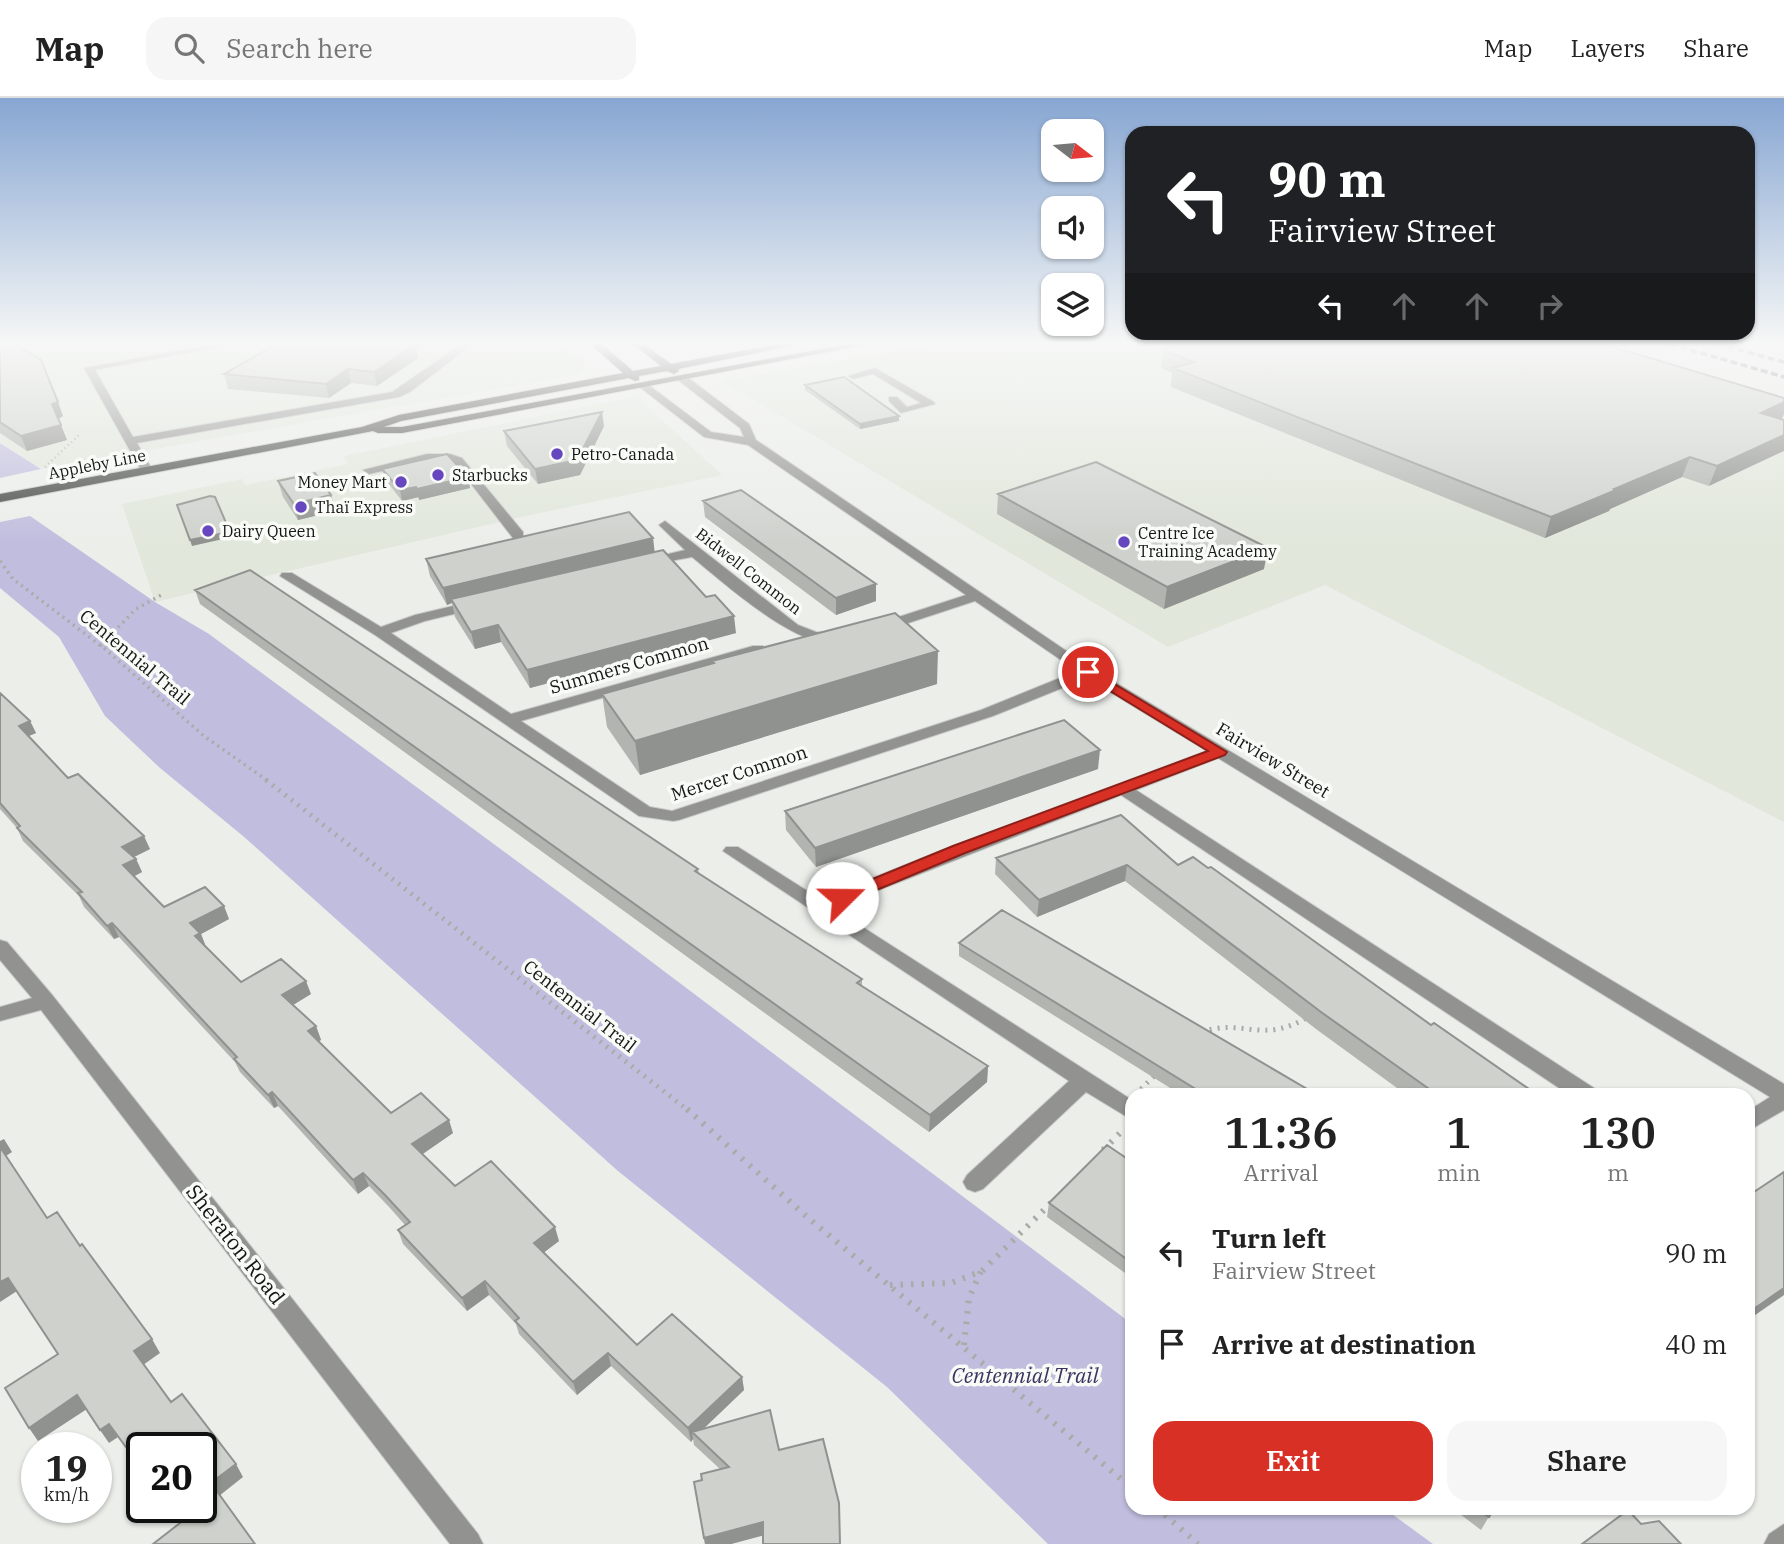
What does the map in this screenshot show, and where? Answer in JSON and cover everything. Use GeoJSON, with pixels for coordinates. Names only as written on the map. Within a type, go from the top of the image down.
{"type":"FeatureCollection","features":[{"type":"Feature","properties":{"kind":"main road","name":"Appleby Line"},"geometry":{"type":"LineString","coordinates":[[0,498],[365,430],[399,418],[449,408]]}},
{"type":"Feature","properties":{"kind":"main road","name":"Appleby Line"},"geometry":{"type":"LineString","coordinates":[[365,430],[402,430],[519,408]]}},
{"type":"Feature","properties":{"kind":"street"},"geometry":{"type":"LineString","coordinates":[[111,408],[147,471]]}},
{"type":"Feature","properties":{"kind":"street"},"geometry":{"type":"LineString","coordinates":[[129,442],[319,408]]}},
{"type":"Feature","properties":{"kind":"street","name":"Fairview Street"},"geometry":{"type":"LineString","coordinates":[[672,408],[708,435],[751,442],[1088,672],[1784,1097]]}},
{"type":"Feature","properties":{"kind":"street","name":"Fairview Street"},"geometry":{"type":"LineString","coordinates":[[723,408],[745,425],[751,442]]}},
{"type":"Feature","properties":{"kind":"street"},"geometry":{"type":"LineString","coordinates":[[369,470],[438,456],[451,456],[458,460],[519,535]]}},
{"type":"Feature","properties":{"kind":"street","name":"Bidwell Common"},"geometry":{"type":"LineString","coordinates":[[666,526],[694,552],[793,628],[814,636],[854,636]]}},
{"type":"Feature","properties":{"kind":"street"},"geometry":{"type":"LineString","coordinates":[[628,567],[694,552]]}},
{"type":"Feature","properties":{"kind":"street","name":"Mercer Common"},"geometry":{"type":"LineString","coordinates":[[287,576],[380,632],[645,812],[673,816],[987,713],[1088,672]]}},
{"type":"Feature","properties":{"kind":"street"},"geometry":{"type":"LineString","coordinates":[[871,630],[978,596]]}},
{"type":"Feature","properties":{"kind":"street"},"geometry":{"type":"LineString","coordinates":[[380,632],[420,618],[485,602]]}},
{"type":"Feature","properties":{"kind":"street","name":"Summers Common"},"geometry":{"type":"LineString","coordinates":[[510,719],[758,649]]}},
{"type":"Feature","properties":{"kind":"street"},"geometry":{"type":"LineString","coordinates":[[818,907],[959,850],[1220,752]]}},
{"type":"Feature","properties":{"kind":"street"},"geometry":{"type":"LineString","coordinates":[[1123,789],[1577,1088]]}},
{"type":"Feature","properties":{"kind":"street"},"geometry":{"type":"LineString","coordinates":[[732,851],[1125,1106]]}},
{"type":"Feature","properties":{"kind":"street","name":"Sheraton Road"},"geometry":{"type":"LineString","coordinates":[[0,947],[46,1001],[468,1544]]}},
{"type":"Feature","properties":{"kind":"street"},"geometry":{"type":"LineString","coordinates":[[0,1014],[46,1001]]}},
{"type":"Feature","properties":{"kind":"street"},"geometry":{"type":"LineString","coordinates":[[975,1182],[1084,1080]]}},
{"type":"Feature","properties":{"kind":"street"},"geometry":{"type":"LineString","coordinates":[[1755,1117],[1784,1097]]}},
{"type":"Feature","properties":{"kind":"street"},"geometry":{"type":"LineString","coordinates":[[1779,1544],[1784,1539]]}},
{"type":"Feature","properties":{"kind":"path"},"geometry":{"type":"LineString","coordinates":[[39,473],[80,433]]}},
{"type":"Feature","properties":{"kind":"path","name":"Centennial Trail"},"geometry":{"type":"LineString","coordinates":[[0,561],[13,579],[100,646],[204,736],[263,777],[687,1110],[807,1217],[964,1345],[1125,1482]]}},
{"type":"Feature","properties":{"kind":"path"},"geometry":{"type":"LineString","coordinates":[[100,646],[136,609],[163,594]]}},
{"type":"Feature","properties":{"kind":"path"},"geometry":{"type":"LineString","coordinates":[[1197,1034],[1211,1027],[1269,1033],[1290,1029],[1311,1015]]}},
{"type":"Feature","properties":{"kind":"path"},"geometry":{"type":"LineString","coordinates":[[1142,1088],[1162,1068]]}},
{"type":"Feature","properties":{"kind":"path"},"geometry":{"type":"LineString","coordinates":[[1094,1159],[1125,1128]]}},
{"type":"Feature","properties":{"kind":"path"},"geometry":{"type":"LineString","coordinates":[[964,1345],[969,1297],[982,1271],[1056,1198]]}},
{"type":"Feature","properties":{"kind":"path"},"geometry":{"type":"LineString","coordinates":[[890,1285],[951,1283],[982,1271]]}},
{"type":"Feature","properties":{"kind":"path"},"geometry":{"type":"LineString","coordinates":[[1165,1515],[1198,1544]]}},
{"type":"Feature","properties":{"kind":"shaded area"},"geometry":{"type":"Polygon","coordinates":[[[0,408],[385,408],[41,469],[0,442],[0,408]]]}},
{"type":"Feature","properties":{"kind":"shaded area"},"geometry":{"type":"Polygon","coordinates":[[[575,408],[650,408],[722,475],[516,518],[155,602],[122,504],[242,479],[245,485],[348,464],[344,456],[575,408]]]}},
{"type":"Feature","properties":{"kind":"shaded area"},"geometry":{"type":"Polygon","coordinates":[[[768,408],[1784,408],[1784,822],[1325,585],[1168,647],[768,408]]]}},
{"type":"Feature","properties":{"kind":"green space"},"geometry":{"type":"Polygon","coordinates":[[[0,443],[41,469],[0,478],[0,443]]]}},
{"type":"Feature","properties":{"kind":"green space","name":"Centennial Trail"},"geometry":{"type":"Polygon","coordinates":[[[30,516],[155,602],[209,634],[567,898],[1125,1319],[1125,1515],[1393,1515],[1433,1544],[1048,1544],[887,1387],[618,1171],[243,836],[160,768],[105,716],[59,637],[0,588],[0,522],[30,516]]]}},
{"type":"Feature","properties":{"kind":"building"},"geometry":{"type":"Polygon","coordinates":[[[0,408],[54,408],[61,425],[21,436],[0,422],[0,408]]]}},
{"type":"Feature","properties":{"kind":"building"},"geometry":{"type":"Polygon","coordinates":[[[838,408],[888,408],[899,416],[860,424],[838,408]]]}},
{"type":"Feature","properties":{"kind":"building"},"geometry":{"type":"Polygon","coordinates":[[[1276,408],[1770,408],[1761,413],[1784,420],[1784,435],[1717,466],[1690,457],[1551,517],[1276,408]]]}},
{"type":"Feature","properties":{"kind":"building"},"geometry":{"type":"Polygon","coordinates":[[[602,412],[577,460],[535,469],[504,431],[602,412]]]}},
{"type":"Feature","properties":{"kind":"building"},"geometry":{"type":"Polygon","coordinates":[[[447,454],[468,477],[417,489],[400,490],[382,469],[447,454]]]}},
{"type":"Feature","properties":{"kind":"building"},"geometry":{"type":"Polygon","coordinates":[[[1096,462],[1268,548],[1167,587],[998,494],[1096,462]]]}},
{"type":"Feature","properties":{"kind":"building"},"geometry":{"type":"Polygon","coordinates":[[[315,473],[331,495],[294,504],[278,481],[315,473]]]}},
{"type":"Feature","properties":{"kind":"building"},"geometry":{"type":"Polygon","coordinates":[[[741,490],[876,584],[836,598],[703,501],[741,490]]]}},
{"type":"Feature","properties":{"kind":"building","name":"Dairy Queen"},"geometry":{"type":"Polygon","coordinates":[[[215,497],[230,532],[190,540],[177,505],[215,497]]]}},
{"type":"Feature","properties":{"kind":"building"},"geometry":{"type":"Polygon","coordinates":[[[629,512],[653,538],[443,588],[426,559],[629,512]]]}},
{"type":"Feature","properties":{"kind":"building"},"geometry":{"type":"Polygon","coordinates":[[[663,550],[706,597],[715,595],[734,616],[527,670],[498,625],[471,632],[451,599],[663,550]]]}},
{"type":"Feature","properties":{"kind":"building"},"geometry":{"type":"Polygon","coordinates":[[[250,570],[698,869],[695,871],[862,979],[857,983],[988,1066],[930,1115],[195,590],[250,570]]]}},
{"type":"Feature","properties":{"kind":"building"},"geometry":{"type":"Polygon","coordinates":[[[895,613],[938,651],[635,741],[602,694],[714,663],[712,661],[895,613]]]}},
{"type":"Feature","properties":{"kind":"building"},"geometry":{"type":"Polygon","coordinates":[[[0,693],[30,721],[19,726],[68,778],[78,774],[144,836],[122,847],[136,859],[123,865],[164,907],[205,887],[224,906],[190,923],[200,933],[195,936],[241,982],[281,959],[306,981],[282,995],[316,1026],[308,1031],[391,1113],[421,1093],[449,1120],[412,1144],[455,1186],[491,1161],[555,1227],[534,1243],[637,1345],[672,1314],[742,1377],[688,1428],[608,1353],[573,1382],[515,1321],[519,1318],[485,1281],[462,1298],[398,1230],[410,1222],[385,1195],[363,1173],[353,1180],[272,1092],[268,1095],[234,1059],[237,1057],[112,923],[107,926],[78,893],[82,892],[17,828],[20,826],[0,803],[0,693]]]}},
{"type":"Feature","properties":{"kind":"building"},"geometry":{"type":"Polygon","coordinates":[[[1064,720],[1100,750],[815,848],[785,811],[1064,720]]]}},
{"type":"Feature","properties":{"kind":"building"},"geometry":{"type":"Polygon","coordinates":[[[1121,815],[1178,865],[1193,857],[1208,868],[1211,867],[1431,1025],[1434,1023],[1527,1088],[1428,1088],[1321,1012],[1127,865],[1039,900],[996,858],[1121,815]]]}},
{"type":"Feature","properties":{"kind":"building"},"geometry":{"type":"Polygon","coordinates":[[[1002,910],[1305,1088],[1194,1088],[959,943],[1002,910]]]}},
{"type":"Feature","properties":{"kind":"building"},"geometry":{"type":"Polygon","coordinates":[[[1107,1145],[1125,1157],[1125,1258],[1049,1203],[1107,1145]]]}},
{"type":"Feature","properties":{"kind":"building"},"geometry":{"type":"Polygon","coordinates":[[[0,1147],[47,1218],[57,1212],[152,1339],[134,1351],[171,1402],[182,1394],[211,1432],[126,1432],[126,1447],[109,1424],[100,1430],[77,1395],[29,1428],[5,1388],[58,1354],[8,1278],[0,1282],[0,1147]]]}},
{"type":"Feature","properties":{"kind":"building"},"geometry":{"type":"Polygon","coordinates":[[[1784,1172],[1784,1288],[1755,1308],[1755,1191],[1784,1172]]]}},
{"type":"Feature","properties":{"kind":"building"},"geometry":{"type":"Polygon","coordinates":[[[770,1410],[779,1450],[823,1439],[839,1503],[840,1544],[763,1544],[763,1522],[704,1538],[694,1482],[702,1480],[701,1474],[729,1467],[692,1432],[770,1410]]]}},
{"type":"Feature","properties":{"kind":"building"},"geometry":{"type":"Polygon","coordinates":[[[217,1439],[236,1464],[217,1478],[217,1439]]]}},
{"type":"Feature","properties":{"kind":"building"},"geometry":{"type":"Polygon","coordinates":[[[217,1491],[255,1544],[153,1544],[180,1523],[217,1523],[217,1491]]]}},
{"type":"Feature","properties":{"kind":"building"},"geometry":{"type":"Polygon","coordinates":[[[1621,1515],[1633,1515],[1641,1524],[1659,1521],[1681,1544],[1582,1544],[1621,1515]]]}},
{"type":"Feature","properties":{"kind":"place","name":"Petro-Canada"},"geometry":{"type":"Point","coordinates":[557,454]}},
{"type":"Feature","properties":{"kind":"place","name":"Starbucks"},"geometry":{"type":"Point","coordinates":[438,475]}},
{"type":"Feature","properties":{"kind":"place","name":"Money Mart"},"geometry":{"type":"Point","coordinates":[401,482]}},
{"type":"Feature","properties":{"kind":"place","name":"Thaï Express"},"geometry":{"type":"Point","coordinates":[301,507]}},
{"type":"Feature","properties":{"kind":"place","name":"Dairy Queen"},"geometry":{"type":"Point","coordinates":[208,531]}},
{"type":"Feature","properties":{"kind":"place","name":"Centre Ice Training Academy"},"geometry":{"type":"Point","coordinates":[1124,542]}},
{"type":"Feature","properties":{"kind":"route"},"geometry":{"type":"LineString","coordinates":[[842,898],[959,850],[1220,752],[1088,672]]}}]}
